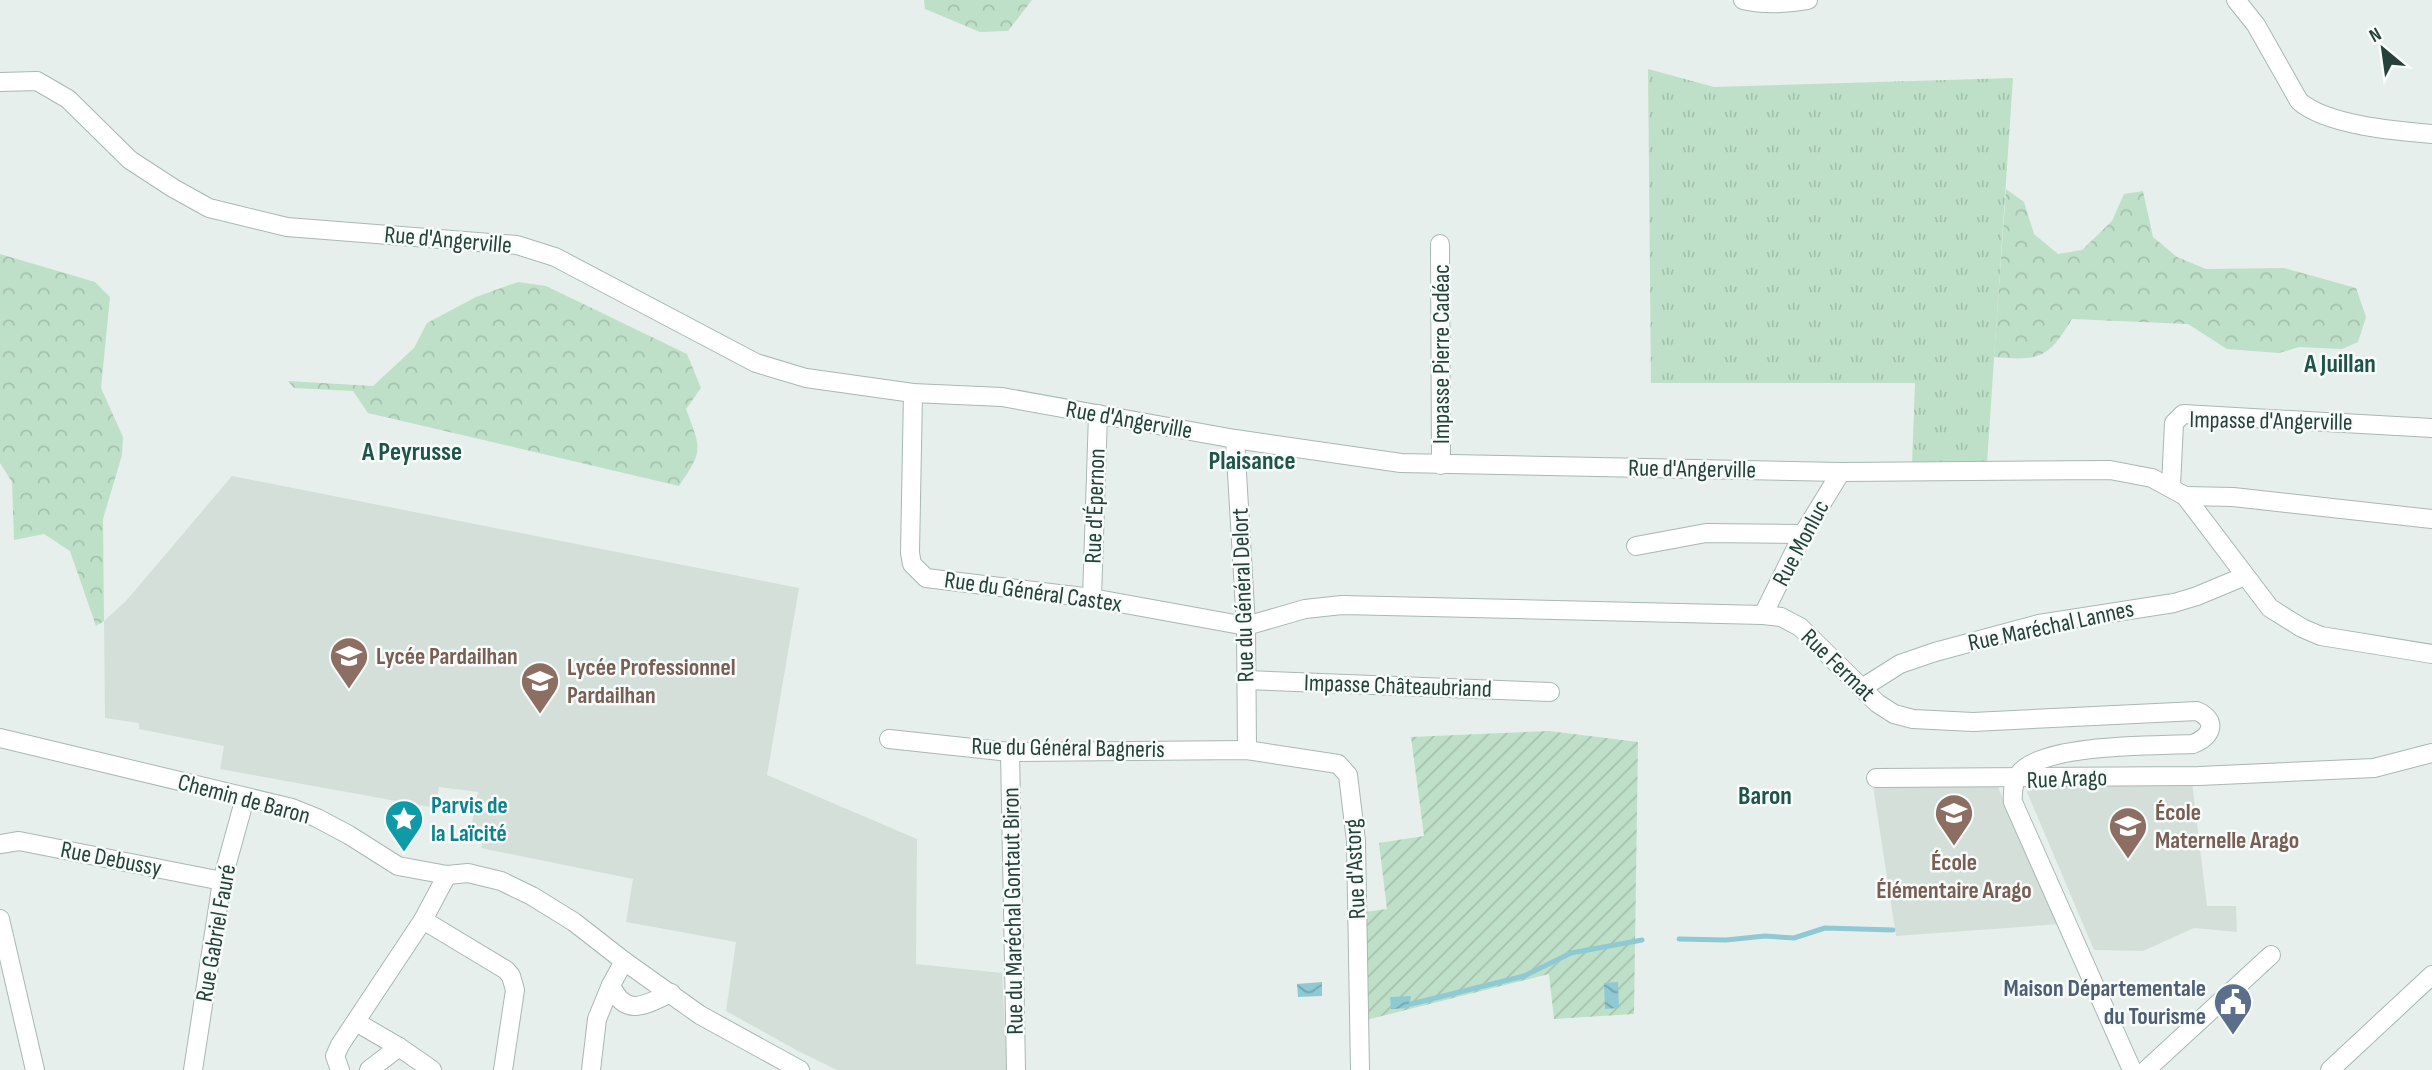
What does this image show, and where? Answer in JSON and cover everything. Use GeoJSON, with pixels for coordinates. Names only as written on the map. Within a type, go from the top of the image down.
{"type":"FeatureCollection","features":[{"type":"Feature","properties":{"kind":"street"},"geometry":{"type":"LineString","coordinates":[[1743,0],[1759,4],[1808,0]]}},
{"type":"Feature","properties":{"kind":"street"},"geometry":{"type":"LineString","coordinates":[[2236,0],[2256,25],[2295,94],[2309,109],[2344,121],[2432,134]]}},
{"type":"Feature","properties":{"kind":"street","name":"Rue d'Angerville"},"geometry":{"type":"LineString","coordinates":[[0,82],[37,80],[68,99],[130,160],[209,208],[287,227],[517,244],[555,257],[756,363],[806,378],[913,393],[1002,397],[1235,439],[1401,463],[1841,472],[2110,470],[2141,475],[2178,491]]}},
{"type":"Feature","properties":{"kind":"street","name":"Impasse Pierre Cadéac"},"geometry":{"type":"LineString","coordinates":[[1440,244],[1441,465]]}},
{"type":"Feature","properties":{"kind":"street","name":"Rue du Général Castex"},"geometry":{"type":"LineString","coordinates":[[913,393],[910,554],[912,564],[926,578],[1092,597],[1246,626]]}},
{"type":"Feature","properties":{"kind":"street","name":"Rue d'Épernon"},"geometry":{"type":"LineString","coordinates":[[1092,597],[1098,414]]}},
{"type":"Feature","properties":{"kind":"street","name":"Impasse d'Angerville"},"geometry":{"type":"LineString","coordinates":[[2178,491],[2174,424],[2183,414],[2432,428]]}},
{"type":"Feature","properties":{"kind":"street","name":"Rue du Général Delort"},"geometry":{"type":"LineString","coordinates":[[1235,439],[1246,626],[1247,750]]}},
{"type":"Feature","properties":{"kind":"street","name":"Rue Monluc"},"geometry":{"type":"LineString","coordinates":[[1763,615],[1803,534],[1841,472]]}},
{"type":"Feature","properties":{"kind":"street"},"geometry":{"type":"LineString","coordinates":[[2178,491],[2432,519]]}},
{"type":"Feature","properties":{"kind":"street"},"geometry":{"type":"LineString","coordinates":[[2178,491],[2205,521],[2270,608],[2302,628],[2321,636],[2432,654]]}},
{"type":"Feature","properties":{"kind":"street"},"geometry":{"type":"LineString","coordinates":[[1636,546],[1706,533],[1803,534]]}},
{"type":"Feature","properties":{"kind":"street","name":"Rue Maréchal Lannes"},"geometry":{"type":"LineString","coordinates":[[1862,688],[1900,664],[1935,652],[2039,624],[2174,603],[2245,576]]}},
{"type":"Feature","properties":{"kind":"street","name":"Rue Fermat"},"geometry":{"type":"LineString","coordinates":[[1246,626],[1305,609],[1342,605],[1763,615],[1781,617],[1800,627],[1877,703],[1894,714],[1913,719],[1973,722],[2197,711],[2208,719],[2210,725],[2206,739],[2193,744],[2068,751],[2036,762],[2025,768],[2016,779]]}},
{"type":"Feature","properties":{"kind":"street","name":"Impasse Châteaubriand"},"geometry":{"type":"LineString","coordinates":[[1247,680],[1550,692]]}},
{"type":"Feature","properties":{"kind":"street","name":"Chemin de Baron"},"geometry":{"type":"LineString","coordinates":[[0,738],[292,808],[349,835],[398,866],[447,875],[468,873],[501,881],[532,896],[574,922],[700,1015],[800,1070]]}},
{"type":"Feature","properties":{"kind":"street","name":"Rue du Général Bagneris"},"geometry":{"type":"LineString","coordinates":[[890,738],[1010,752],[1247,750]]}},
{"type":"Feature","properties":{"kind":"street","name":"Rue d'Astorg"},"geometry":{"type":"LineString","coordinates":[[1247,750],[1338,764],[1348,775],[1356,841],[1360,1070]]}},
{"type":"Feature","properties":{"kind":"street","name":"Rue du Maréchal Gontaut Biron"},"geometry":{"type":"LineString","coordinates":[[1010,752],[1016,1070]]}},
{"type":"Feature","properties":{"kind":"street","name":"Rue Arago"},"geometry":{"type":"LineString","coordinates":[[2132,1070],[2012,802],[2016,779],[2199,776],[2374,768],[2432,753]]}},
{"type":"Feature","properties":{"kind":"street"},"geometry":{"type":"LineString","coordinates":[[1875,778],[2016,779]]}},
{"type":"Feature","properties":{"kind":"street","name":"Rue Gabriel Fauré"},"geometry":{"type":"LineString","coordinates":[[193,1070],[222,881],[245,798]]}},
{"type":"Feature","properties":{"kind":"street","name":"Rue Debussy"},"geometry":{"type":"LineString","coordinates":[[0,844],[19,841],[222,881]]}},
{"type":"Feature","properties":{"kind":"street"},"geometry":{"type":"LineString","coordinates":[[340,1070],[335,1056],[423,920],[447,875]]}},
{"type":"Feature","properties":{"kind":"street"},"geometry":{"type":"LineString","coordinates":[[0,919],[35,1070]]}},
{"type":"Feature","properties":{"kind":"street"},"geometry":{"type":"LineString","coordinates":[[423,920],[511,976],[515,990],[503,1070]]}},
{"type":"Feature","properties":{"kind":"street"},"geometry":{"type":"LineString","coordinates":[[2146,1070],[2271,955]]}},
{"type":"Feature","properties":{"kind":"street"},"geometry":{"type":"LineString","coordinates":[[591,1070],[597,1018],[624,961]]}},
{"type":"Feature","properties":{"kind":"street"},"geometry":{"type":"LineString","coordinates":[[2330,1070],[2432,975]]}},
{"type":"Feature","properties":{"kind":"street"},"geometry":{"type":"LineString","coordinates":[[611,985],[616,997],[624,1004],[635,1007],[671,993]]}},
{"type":"Feature","properties":{"kind":"street"},"geometry":{"type":"LineString","coordinates":[[356,1022],[432,1070]]}},
{"type":"Feature","properties":{"kind":"street"},"geometry":{"type":"LineString","coordinates":[[369,1070],[399,1047]]}},
{"type":"Feature","properties":{"kind":"shaded area","name":"Lycée Pardailhan"},"geometry":{"type":"Polygon","coordinates":[[[232,476],[799,588],[767,775],[917,839],[916,964],[1002,973],[1007,1070],[837,1070],[798,1051],[726,1011],[736,942],[626,922],[633,879],[481,848],[485,835],[470,832],[478,792],[439,787],[435,808],[220,769],[224,746],[139,729],[139,723],[105,718],[104,621],[126,601],[232,476]]]}},
{"type":"Feature","properties":{"kind":"shaded area","name":"École Maternelle Arago"},"geometry":{"type":"Polygon","coordinates":[[[2192,782],[2207,906],[2236,906],[2237,932],[2194,928],[2143,951],[2094,950],[2027,792],[2032,783],[2192,782]]]}},
{"type":"Feature","properties":{"kind":"shaded area","name":"École Élémentaire Arago"},"geometry":{"type":"Polygon","coordinates":[[[1997,785],[2060,924],[1896,936],[1873,786],[1997,785]]]}},
{"type":"Feature","properties":{"kind":"green space"},"geometry":{"type":"Polygon","coordinates":[[[924,0],[1032,0],[1008,31],[980,32],[925,9],[924,0]]]}},
{"type":"Feature","properties":{"kind":"green space"},"geometry":{"type":"Polygon","coordinates":[[[1648,69],[1714,87],[2013,78],[1987,463],[1912,464],[1915,383],[1651,383],[1648,69]]]}},
{"type":"Feature","properties":{"kind":"green space"},"geometry":{"type":"Polygon","coordinates":[[[2006,189],[2024,202],[2034,234],[2058,254],[2082,250],[2112,221],[2124,194],[2143,191],[2153,237],[2177,257],[2206,269],[2284,268],[2356,288],[2366,317],[2358,342],[2342,349],[2299,347],[2279,353],[2227,349],[2188,324],[2072,319],[2049,350],[2041,354],[2022,358],[1994,357],[2006,189]]]}},
{"type":"Feature","properties":{"kind":"green space"},"geometry":{"type":"Polygon","coordinates":[[[0,254],[95,282],[110,297],[101,388],[123,437],[122,455],[103,519],[104,621],[96,626],[70,551],[44,534],[14,540],[12,482],[0,463],[0,254]]]}},
{"type":"Feature","properties":{"kind":"green space"},"geometry":{"type":"Polygon","coordinates":[[[518,282],[546,286],[687,354],[701,388],[686,409],[698,449],[693,464],[679,486],[368,413],[353,391],[294,388],[288,381],[373,386],[414,348],[427,323],[476,297],[518,282]]]}},
{"type":"Feature","properties":{"kind":"green space"},"geometry":{"type":"Polygon","coordinates":[[[1549,731],[1638,742],[1634,1014],[1554,1019],[1549,974],[1366,1020],[1364,912],[1387,909],[1379,843],[1424,836],[1411,737],[1549,731]]]}},
{"type":"Feature","properties":{"kind":"water"},"geometry":{"type":"Polygon","coordinates":[[[1322,982],[1322,996],[1298,997],[1297,984],[1322,982]]]}},
{"type":"Feature","properties":{"kind":"water"},"geometry":{"type":"Polygon","coordinates":[[[1618,982],[1619,1008],[1605,1009],[1604,983],[1618,982]]]}},
{"type":"Feature","properties":{"kind":"water"},"geometry":{"type":"Polygon","coordinates":[[[1411,996],[1409,1008],[1391,1009],[1390,997],[1411,996]]]}},
{"type":"Feature","properties":{"kind":"waterway"},"geometry":{"type":"LineString","coordinates":[[1679,939],[1726,940],[1765,936],[1794,938],[1825,928],[1893,930]]}},
{"type":"Feature","properties":{"kind":"waterway"},"geometry":{"type":"LineString","coordinates":[[1411,1004],[1524,976],[1571,953],[1642,940]]}},
{"type":"Feature","properties":{"kind":"place","name":"Lycée Pardailhan"},"geometry":{"type":"Point","coordinates":[349,690]}},
{"type":"Feature","properties":{"kind":"place","name":"Lycée Professionnel Pardailhan"},"geometry":{"type":"Point","coordinates":[540,715]}},
{"type":"Feature","properties":{"kind":"place","name":"École Élémentaire Arago"},"geometry":{"type":"Point","coordinates":[1954,847]}},
{"type":"Feature","properties":{"kind":"place","name":"Parvis de la Laïcité"},"geometry":{"type":"Point","coordinates":[404,853]}},
{"type":"Feature","properties":{"kind":"place","name":"École Maternelle Arago"},"geometry":{"type":"Point","coordinates":[2128,860]}},
{"type":"Feature","properties":{"kind":"place","name":"Maison Départementale du Tourisme"},"geometry":{"type":"Point","coordinates":[2233,1036]}},
{"type":"Feature","properties":{"kind":"district","name":"A Juillan"},"geometry":{"type":"Point","coordinates":[2340,364]}},
{"type":"Feature","properties":{"kind":"district","name":"A Peyrusse"},"geometry":{"type":"Point","coordinates":[412,452]}},
{"type":"Feature","properties":{"kind":"district","name":"Plaisance"},"geometry":{"type":"Point","coordinates":[1252,461]}},
{"type":"Feature","properties":{"kind":"district","name":"Baron"},"geometry":{"type":"Point","coordinates":[1765,796]}}]}
